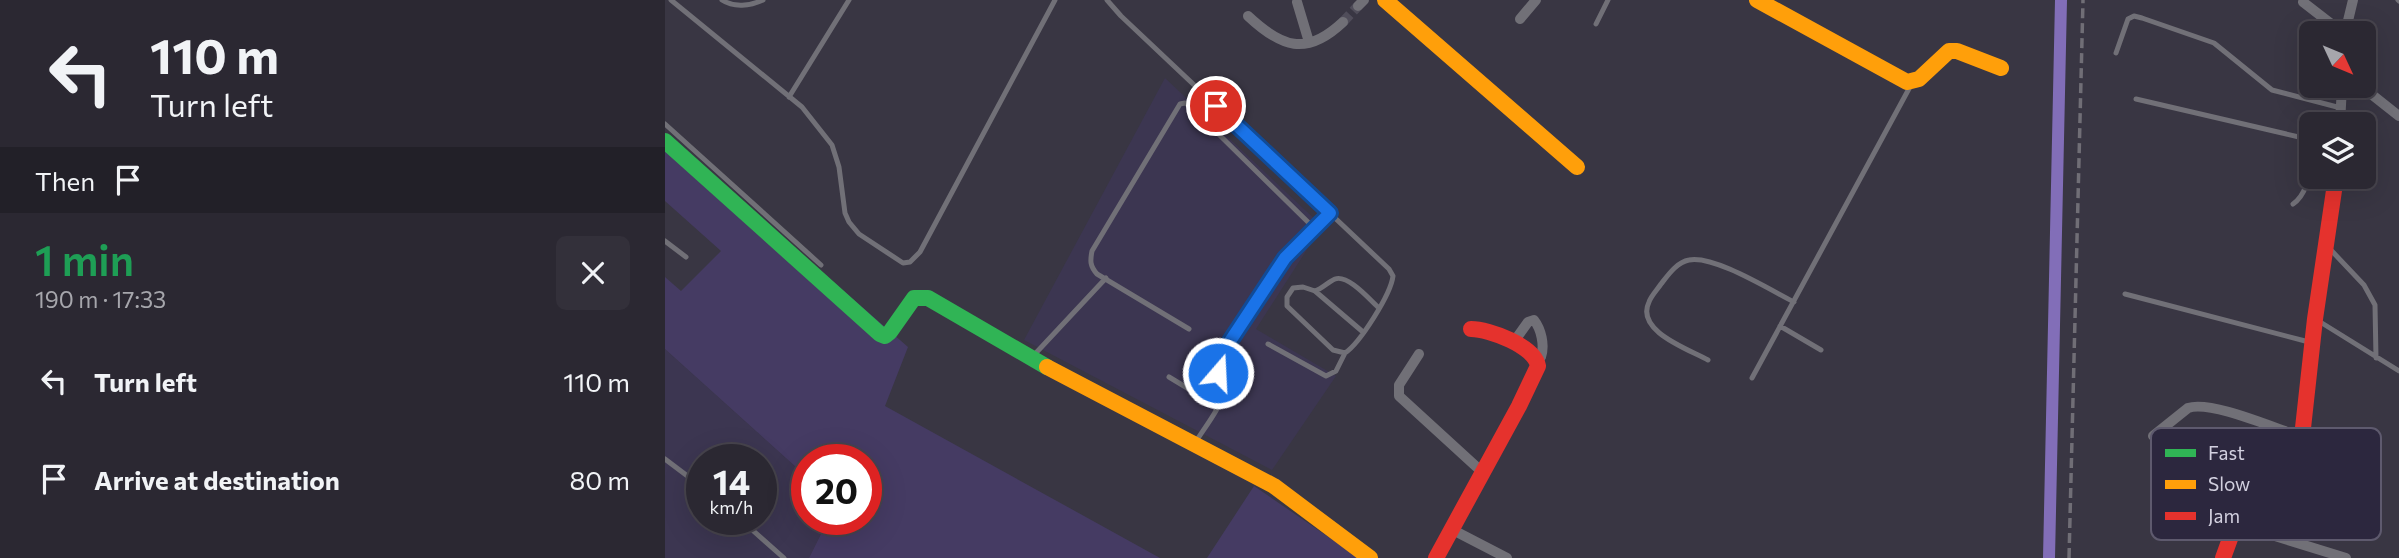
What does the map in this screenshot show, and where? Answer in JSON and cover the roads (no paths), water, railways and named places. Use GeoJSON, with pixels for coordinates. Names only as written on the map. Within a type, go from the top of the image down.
{"type":"FeatureCollection","features":[{"type":"Feature","properties":{"kind":"street"},"geometry":{"type":"LineString","coordinates":[[1385,0],[1577,167]]}},
{"type":"Feature","properties":{"kind":"street"},"geometry":{"type":"LineString","coordinates":[[1520,19],[1536,0]]}},
{"type":"Feature","properties":{"kind":"street"},"geometry":{"type":"LineString","coordinates":[[1758,0],[1900,79],[1913,83],[1921,79],[1934,63],[1949,51],[1957,51],[2001,68]]}},
{"type":"Feature","properties":{"kind":"street"},"geometry":{"type":"LineString","coordinates":[[2347,21],[2353,0]]}},
{"type":"Feature","properties":{"kind":"street"},"geometry":{"type":"LineString","coordinates":[[1295,1],[1309,42]]}},
{"type":"Feature","properties":{"kind":"street"},"geometry":{"type":"LineString","coordinates":[[2303,2],[2328,21]]}},
{"type":"Feature","properties":{"kind":"street"},"geometry":{"type":"LineString","coordinates":[[1248,16],[1269,35],[1282,42],[1309,42],[1330,34],[1343,22]]}},
{"type":"Feature","properties":{"kind":"street"},"geometry":{"type":"LineString","coordinates":[[2341,98],[2341,112]]}},
{"type":"Feature","properties":{"kind":"street"},"geometry":{"type":"LineString","coordinates":[[2376,98],[2399,116]]}},
{"type":"Feature","properties":{"kind":"street"},"geometry":{"type":"LineString","coordinates":[[665,141],[885,337],[914,298],[922,297],[938,304],[1031,359],[1274,486],[1370,558]]}},
{"type":"Feature","properties":{"kind":"street"},"geometry":{"type":"LineString","coordinates":[[2303,428],[2324,244],[2334,189]]}},
{"type":"Feature","properties":{"kind":"street"},"geometry":{"type":"LineString","coordinates":[[1513,343],[1528,322],[1534,320],[1543,346],[1541,357],[1537,359]]}},
{"type":"Feature","properties":{"kind":"street"},"geometry":{"type":"LineString","coordinates":[[1436,558],[1538,366],[1537,359],[1513,343],[1487,330],[1471,328]]}},
{"type":"Feature","properties":{"kind":"street"},"geometry":{"type":"LineString","coordinates":[[1419,354],[1399,385],[1399,396],[1481,471]]}},
{"type":"Feature","properties":{"kind":"street"},"geometry":{"type":"LineString","coordinates":[[2163,428],[2187,408],[2194,406],[2219,409],[2275,428]]}},
{"type":"Feature","properties":{"kind":"street"},"geometry":{"type":"LineString","coordinates":[[1451,529],[1507,558]]}},
{"type":"Feature","properties":{"kind":"street"},"geometry":{"type":"LineString","coordinates":[[2223,558],[2229,540]]}},
{"type":"Feature","properties":{"kind":"street"},"geometry":{"type":"LineString","coordinates":[[2290,540],[2346,558]]}},
{"type":"Feature","properties":{"kind":"lane"},"geometry":{"type":"LineString","coordinates":[[671,0],[802,107],[832,145],[849,222],[859,234],[902,263],[910,262],[920,252],[1055,0]]}},
{"type":"Feature","properties":{"kind":"lane"},"geometry":{"type":"LineString","coordinates":[[722,0],[729,4],[763,0]]}},
{"type":"Feature","properties":{"kind":"lane"},"geometry":{"type":"LineString","coordinates":[[789,97],[849,0]]}},
{"type":"Feature","properties":{"kind":"lane"},"geometry":{"type":"LineString","coordinates":[[1107,0],[1389,269],[1393,276],[1389,292],[1363,332],[1345,353],[1336,370],[1326,376],[1268,344]]}},
{"type":"Feature","properties":{"kind":"lane"},"geometry":{"type":"LineString","coordinates":[[1596,24],[1608,0]]}},
{"type":"Feature","properties":{"kind":"lane"},"geometry":{"type":"LineString","coordinates":[[2116,53],[2128,19],[2134,16],[2214,43],[2272,90],[2341,108]]}},
{"type":"Feature","properties":{"kind":"lane"},"geometry":{"type":"LineString","coordinates":[[1752,378],[1913,83]]}},
{"type":"Feature","properties":{"kind":"lane"},"geometry":{"type":"LineString","coordinates":[[2136,99],[2299,137]]}},
{"type":"Feature","properties":{"kind":"lane"},"geometry":{"type":"LineString","coordinates":[[1189,329],[1091,268],[1090,261],[1092,251],[1180,104],[1185,103],[1314,229]]}},
{"type":"Feature","properties":{"kind":"lane"},"geometry":{"type":"LineString","coordinates":[[665,124],[821,265]]}},
{"type":"Feature","properties":{"kind":"lane"},"geometry":{"type":"LineString","coordinates":[[2293,204],[2304,189]]}},
{"type":"Feature","properties":{"kind":"lane"},"geometry":{"type":"LineString","coordinates":[[1193,445],[1222,399],[1223,389],[1217,366],[1219,358],[1285,258],[1330,213]]}},
{"type":"Feature","properties":{"kind":"lane"},"geometry":{"type":"LineString","coordinates":[[665,241],[686,257]]}},
{"type":"Feature","properties":{"kind":"lane"},"geometry":{"type":"LineString","coordinates":[[2324,244],[2364,285],[2375,305],[2376,358]]}},
{"type":"Feature","properties":{"kind":"lane"},"geometry":{"type":"LineString","coordinates":[[1708,360],[1657,333],[1648,322],[1648,302],[1672,270],[1688,260],[1716,263],[1794,302]]}},
{"type":"Feature","properties":{"kind":"lane"},"geometry":{"type":"LineString","coordinates":[[1031,359],[1106,278]]}},
{"type":"Feature","properties":{"kind":"lane"},"geometry":{"type":"LineString","coordinates":[[1315,291],[1342,278],[1378,308]]}},
{"type":"Feature","properties":{"kind":"lane"},"geometry":{"type":"LineString","coordinates":[[1345,353],[1333,350],[1287,306],[1287,297],[1293,288],[1303,287],[1315,291],[1363,332]]}},
{"type":"Feature","properties":{"kind":"lane"},"geometry":{"type":"LineString","coordinates":[[2125,294],[2312,342]]}},
{"type":"Feature","properties":{"kind":"lane"},"geometry":{"type":"LineString","coordinates":[[2315,318],[2399,371]]}},
{"type":"Feature","properties":{"kind":"lane"},"geometry":{"type":"LineString","coordinates":[[1780,326],[1821,350]]}},
{"type":"Feature","properties":{"kind":"lane"},"geometry":{"type":"LineString","coordinates":[[1169,377],[1217,406]]}},
{"type":"Feature","properties":{"kind":"lane"},"geometry":{"type":"LineString","coordinates":[[665,459],[686,475]]}},
{"type":"Feature","properties":{"kind":"lane"},"geometry":{"type":"LineString","coordinates":[[758,535],[784,558]]}},
{"type":"Feature","properties":{"kind":"waterway"},"geometry":{"type":"LineString","coordinates":[[2049,558],[2061,0]]}},
{"type":"Feature","properties":{"kind":"tunnel"},"geometry":{"type":"LineString","coordinates":[[1343,22],[1358,6]]}},
{"type":"Feature","properties":{"kind":"railway"},"geometry":{"type":"LineString","coordinates":[[2069,558],[2083,0]]}}]}
